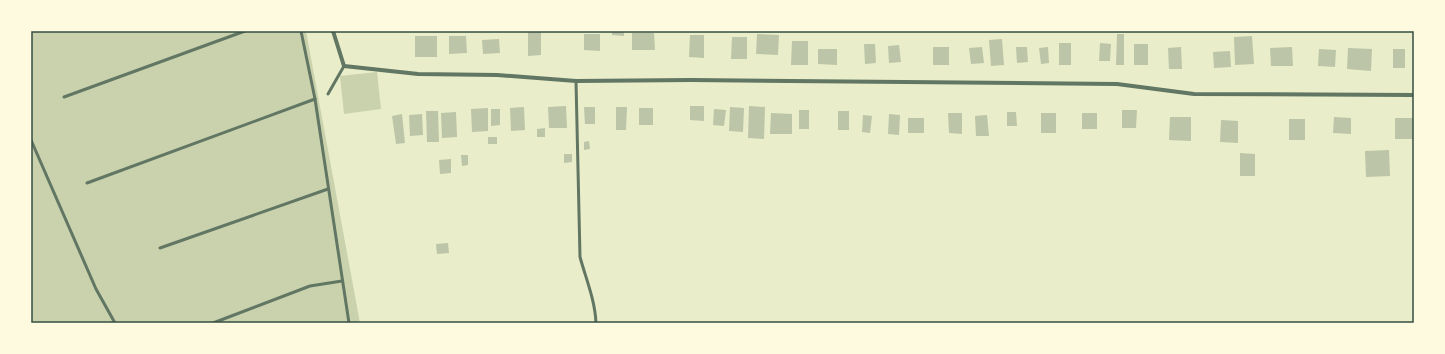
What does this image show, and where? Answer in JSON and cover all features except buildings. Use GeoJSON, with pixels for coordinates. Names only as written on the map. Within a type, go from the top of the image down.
{"type":"FeatureCollection","features":[{"type":"Feature","properties":{"kind":"street"},"geometry":{"type":"LineString","coordinates":[[333,31],[344,66],[418,74],[497,75],[576,81],[691,80],[1117,84],[1194,94],[1414,95]]}},
{"type":"Feature","properties":{"kind":"lane"},"geometry":{"type":"LineString","coordinates":[[64,97],[245,31]]}},
{"type":"Feature","properties":{"kind":"lane"},"geometry":{"type":"LineString","coordinates":[[301,31],[315,99],[349,323]]}},
{"type":"Feature","properties":{"kind":"lane"},"geometry":{"type":"LineString","coordinates":[[328,94],[344,66]]}},
{"type":"Feature","properties":{"kind":"lane"},"geometry":{"type":"LineString","coordinates":[[576,81],[580,257],[586,281],[595,305],[596,323]]}},
{"type":"Feature","properties":{"kind":"lane"},"geometry":{"type":"LineString","coordinates":[[87,183],[315,99]]}},
{"type":"Feature","properties":{"kind":"lane"},"geometry":{"type":"LineString","coordinates":[[31,140],[96,289],[115,323]]}},
{"type":"Feature","properties":{"kind":"lane"},"geometry":{"type":"LineString","coordinates":[[160,248],[328,189]]}},
{"type":"Feature","properties":{"kind":"lane"},"geometry":{"type":"LineString","coordinates":[[213,323],[310,286],[342,281]]}},
{"type":"Feature","properties":{"kind":"green space"},"geometry":{"type":"Polygon","coordinates":[[[31,31],[306,31],[360,323],[31,323],[31,31]]]}},
{"type":"Feature","properties":{"kind":"green space"},"geometry":{"type":"Polygon","coordinates":[[[377,72],[381,109],[344,114],[340,76],[377,72]]]}}]}
